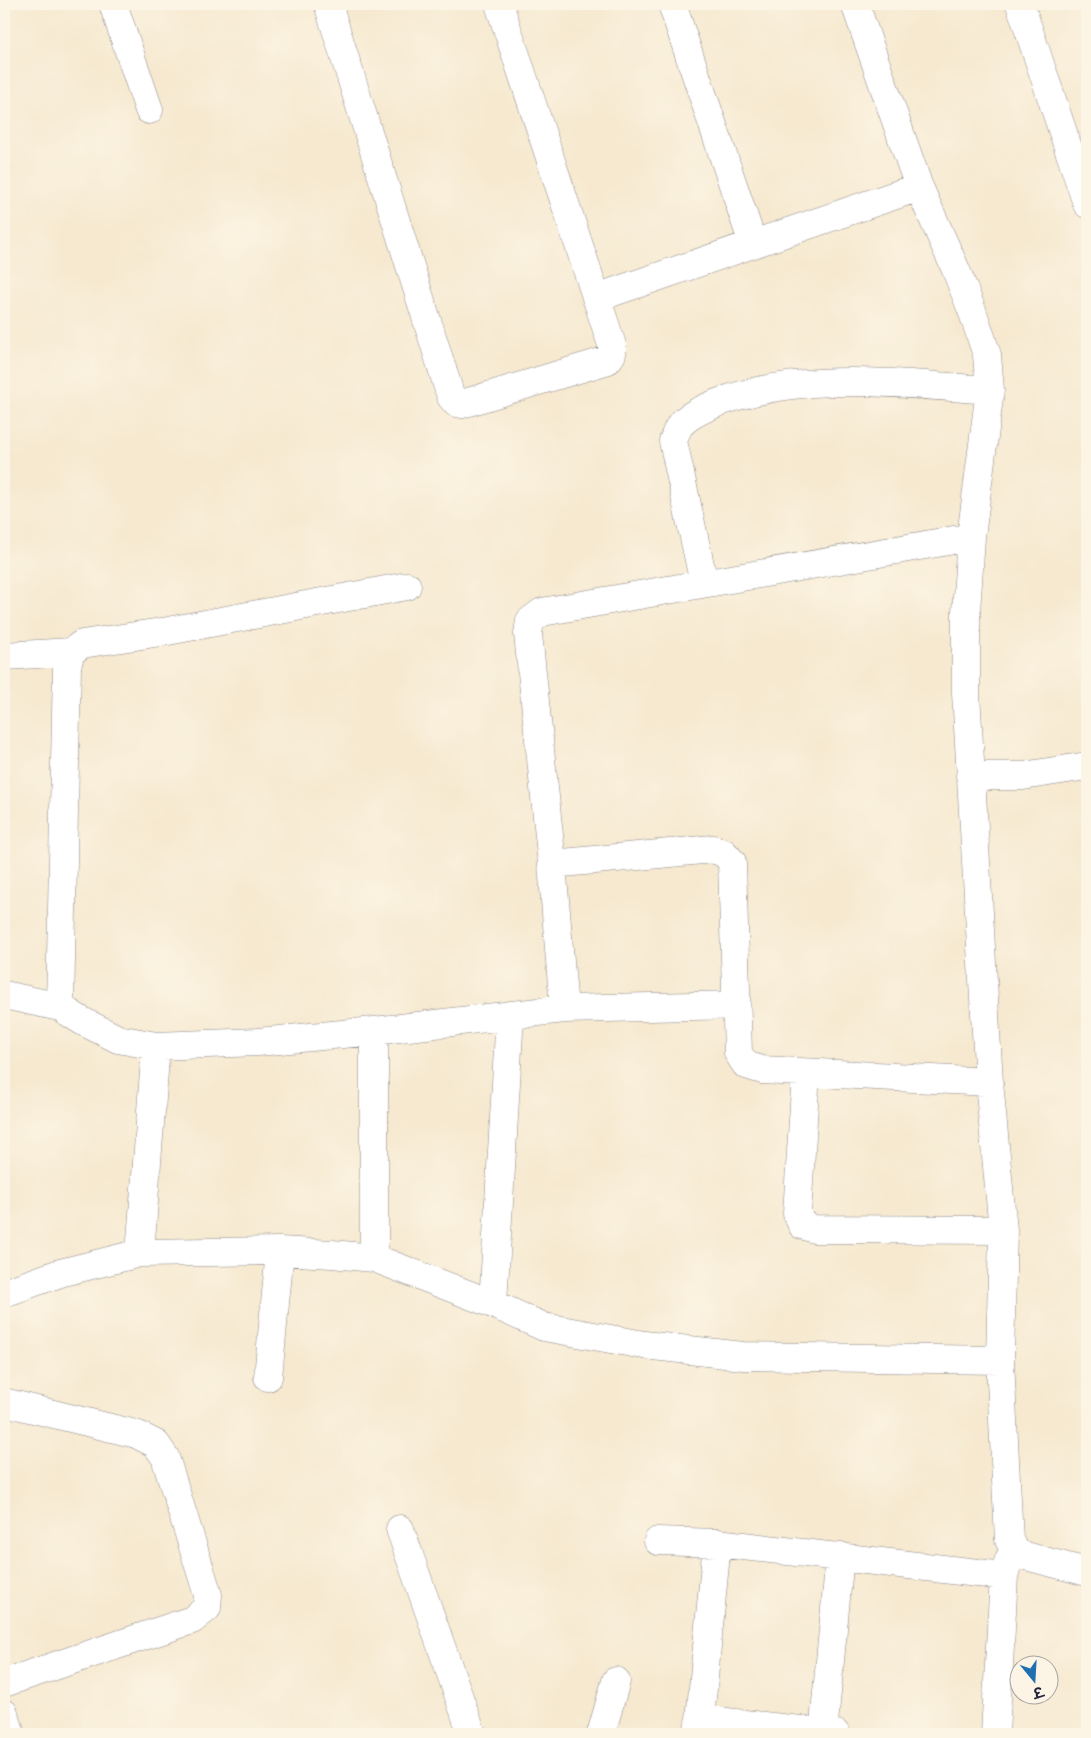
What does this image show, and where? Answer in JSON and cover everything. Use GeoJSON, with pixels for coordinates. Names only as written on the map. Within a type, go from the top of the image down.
{"type":"FeatureCollection","features":[{"type":"Feature","properties":{"kind":"street"},"geometry":{"type":"LineString","coordinates":[[113,4],[149,110]]}},
{"type":"Feature","properties":{"kind":"street"},"geometry":{"type":"LineString","coordinates":[[328,4],[451,397],[456,403],[462,404],[608,360],[612,354],[612,345],[499,4]]}},
{"type":"Feature","properties":{"kind":"street"},"geometry":{"type":"LineString","coordinates":[[672,4],[753,244]]}},
{"type":"Feature","properties":{"kind":"street"},"geometry":{"type":"LineString","coordinates":[[855,4],[919,187],[956,270],[987,355],[990,390],[971,537],[966,612],[966,693],[990,1082],[1003,1230],[1000,1360],[1009,1540],[1013,1548],[1022,1555],[1087,1572]]}},
{"type":"Feature","properties":{"kind":"street"},"geometry":{"type":"LineString","coordinates":[[1020,4],[1087,204]]}},
{"type":"Feature","properties":{"kind":"street"},"geometry":{"type":"LineString","coordinates":[[596,298],[919,187]]}},
{"type":"Feature","properties":{"kind":"street"},"geometry":{"type":"LineString","coordinates":[[704,583],[673,441],[680,424],[700,410],[732,398],[765,389],[821,382],[862,380],[990,390]]}},
{"type":"Feature","properties":{"kind":"street"},"geometry":{"type":"LineString","coordinates":[[564,1009],[552,864],[528,634],[530,622],[542,612],[971,537]]}},
{"type":"Feature","properties":{"kind":"street"},"geometry":{"type":"LineString","coordinates":[[4,656],[71,652],[82,644],[168,631],[407,586]]}},
{"type":"Feature","properties":{"kind":"street"},"geometry":{"type":"LineString","coordinates":[[60,1007],[67,666],[71,652]]}},
{"type":"Feature","properties":{"kind":"street"},"geometry":{"type":"LineString","coordinates":[[970,776],[1023,776],[1087,766]]}},
{"type":"Feature","properties":{"kind":"street"},"geometry":{"type":"LineString","coordinates":[[552,864],[713,849],[724,854],[732,862],[738,1053],[746,1064],[762,1070],[990,1082]]}},
{"type":"Feature","properties":{"kind":"street"},"geometry":{"type":"LineString","coordinates":[[4,995],[60,1007],[82,1021],[118,1039],[156,1046],[258,1042],[374,1031],[564,1009],[736,1005]]}},
{"type":"Feature","properties":{"kind":"street"},"geometry":{"type":"LineString","coordinates":[[493,1304],[510,1015]]}},
{"type":"Feature","properties":{"kind":"street"},"geometry":{"type":"LineString","coordinates":[[374,1031],[374,1258]]}},
{"type":"Feature","properties":{"kind":"street"},"geometry":{"type":"LineString","coordinates":[[140,1253],[156,1046]]}},
{"type":"Feature","properties":{"kind":"street"},"geometry":{"type":"LineString","coordinates":[[806,1072],[797,1214],[802,1225],[814,1228],[1003,1230]]}},
{"type":"Feature","properties":{"kind":"street"},"geometry":{"type":"LineString","coordinates":[[4,1292],[60,1273],[140,1253],[280,1251],[332,1254],[374,1258],[493,1304],[544,1327],[644,1345],[743,1356],[1000,1360]]}},
{"type":"Feature","properties":{"kind":"street"},"geometry":{"type":"LineString","coordinates":[[268,1377],[280,1251]]}},
{"type":"Feature","properties":{"kind":"street"},"geometry":{"type":"LineString","coordinates":[[4,1402],[136,1434],[156,1444],[165,1457],[208,1595],[206,1608],[192,1620],[4,1682]]}},
{"type":"Feature","properties":{"kind":"street"},"geometry":{"type":"LineString","coordinates":[[400,1529],[472,1734]]}},
{"type":"Feature","properties":{"kind":"street"},"geometry":{"type":"LineString","coordinates":[[658,1541],[717,1543],[1004,1576]]}},
{"type":"Feature","properties":{"kind":"street"},"geometry":{"type":"LineString","coordinates":[[717,1543],[698,1726],[828,1734],[840,1556]]}},
{"type":"Feature","properties":{"kind":"street"},"geometry":{"type":"LineString","coordinates":[[995,1734],[1004,1576],[1013,1548]]}},
{"type":"Feature","properties":{"kind":"street"},"geometry":{"type":"LineString","coordinates":[[602,1734],[616,1681]]}},
{"type":"Feature","properties":{"kind":"street"},"geometry":{"type":"LineString","coordinates":[[4,1713],[11,1734]]}}]}
